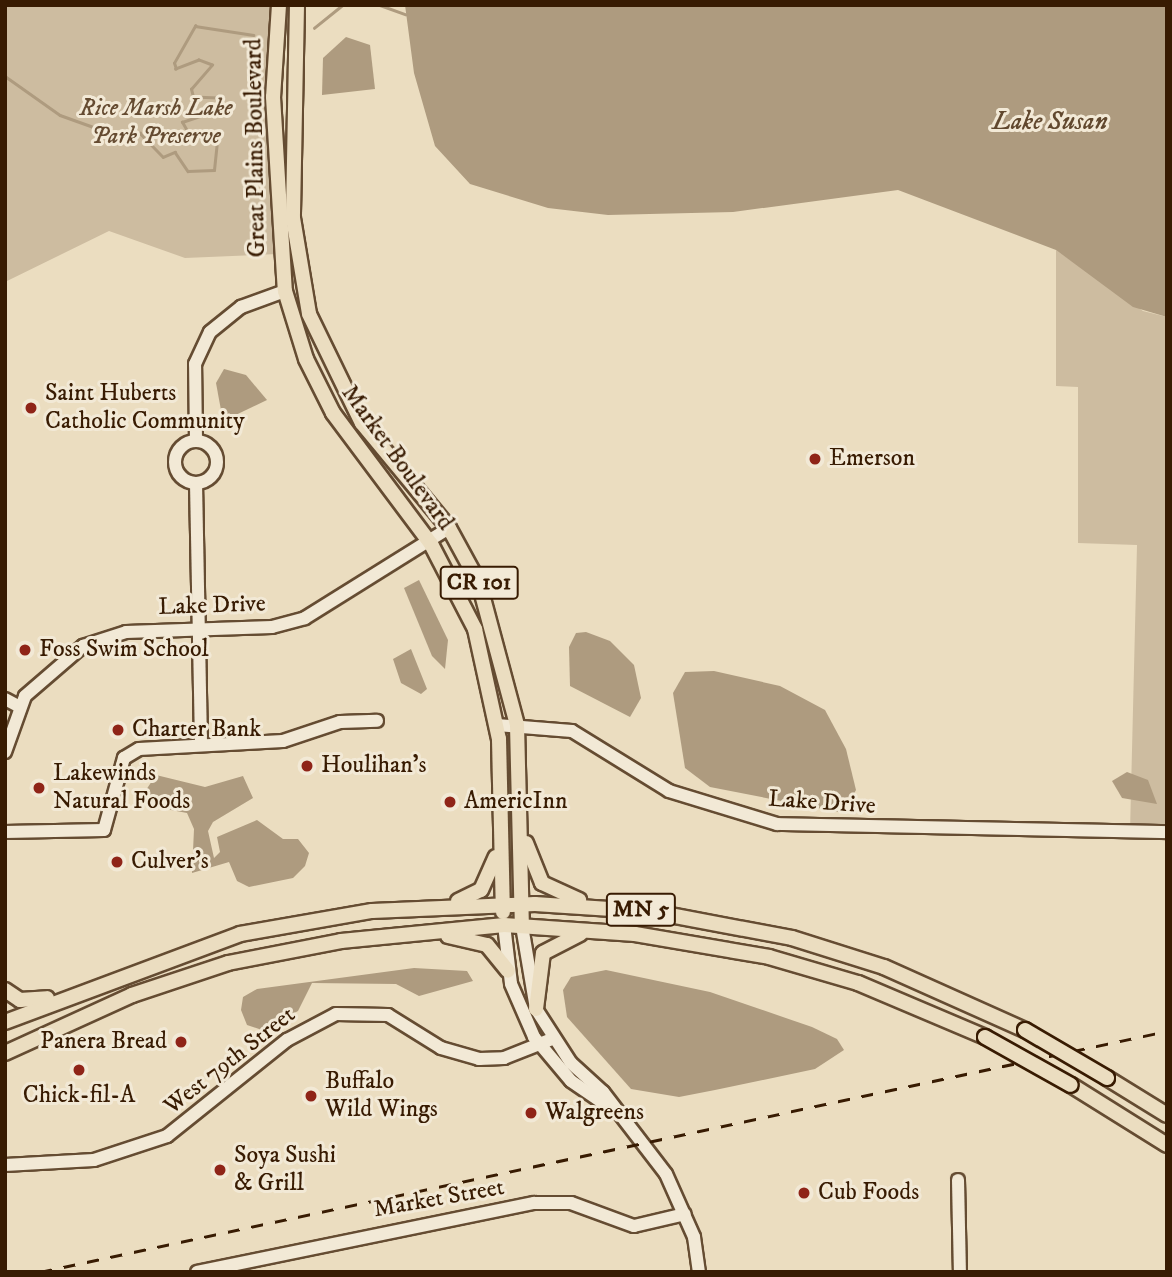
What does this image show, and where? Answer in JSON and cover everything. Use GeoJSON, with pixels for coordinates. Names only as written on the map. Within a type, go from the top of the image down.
{"type":"FeatureCollection","features":[{"type":"Feature","properties":{"kind":"main road","name":"Great Plains Boulevard"},"geometry":{"type":"LineString","coordinates":[[279,5],[273,97],[285,291]]}},
{"type":"Feature","properties":{"kind":"main road","name":"Great Plains Boulevard"},"geometry":{"type":"LineString","coordinates":[[297,5],[293,218],[303,287]]}},
{"type":"Feature","properties":{"kind":"main road","name":"Market Boulevard"},"geometry":{"type":"LineString","coordinates":[[303,287],[326,358],[355,411],[449,527],[479,583],[517,725],[522,926]]}},
{"type":"Feature","properties":{"kind":"main road","name":"Market Boulevard"},"geometry":{"type":"LineString","coordinates":[[285,291],[306,359],[333,413],[432,544],[475,629],[497,725],[504,925]]}},
{"type":"Feature","properties":{"kind":"main road"},"geometry":{"type":"LineString","coordinates":[[519,817],[542,883],[608,906]]}},
{"type":"Feature","properties":{"kind":"main road"},"geometry":{"type":"LineString","coordinates":[[428,907],[481,890],[501,831]]}},
{"type":"Feature","properties":{"kind":"main road","name":"MN 5"},"geometry":{"type":"LineString","coordinates":[[5,1022],[72,992],[240,934],[428,907],[503,904],[608,906],[721,922],[830,949],[1025,1030],[1167,1115]]}},
{"type":"Feature","properties":{"kind":"main road","name":"MN 5"},"geometry":{"type":"LineString","coordinates":[[5,1053],[132,995],[228,964],[398,934],[504,925],[610,932],[806,967],[985,1037],[1071,1085],[1167,1145]]}},
{"type":"Feature","properties":{"kind":"main road"},"geometry":{"type":"LineString","coordinates":[[536,1009],[537,970],[548,946],[576,935],[610,932]]}},
{"type":"Feature","properties":{"kind":"main road"},"geometry":{"type":"LineString","coordinates":[[398,934],[471,938],[487,945],[508,971]]}},
{"type":"Feature","properties":{"kind":"main road"},"geometry":{"type":"LineString","coordinates":[[5,990],[27,1000],[72,992]]}},
{"type":"Feature","properties":{"kind":"street"},"geometry":{"type":"LineString","coordinates":[[196,441],[195,364],[210,332],[240,307],[285,291]]}},
{"type":"Feature","properties":{"kind":"street"},"geometry":{"type":"LineString","coordinates":[[196,441],[212,448],[217,464],[208,480],[196,483],[180,476],[175,463],[179,450],[196,441]]}},
{"type":"Feature","properties":{"kind":"street"},"geometry":{"type":"LineString","coordinates":[[196,483],[201,743]]}},
{"type":"Feature","properties":{"kind":"street","name":"Lake Drive"},"geometry":{"type":"LineString","coordinates":[[20,707],[41,678],[83,646],[126,632],[272,627],[304,618],[432,544],[449,527]]}},
{"type":"Feature","properties":{"kind":"street"},"geometry":{"type":"LineString","coordinates":[[5,699],[20,707]]}},
{"type":"Feature","properties":{"kind":"street"},"geometry":{"type":"LineString","coordinates":[[5,728],[20,707]]}},
{"type":"Feature","properties":{"kind":"street"},"geometry":{"type":"LineString","coordinates":[[5,752],[20,707]]}},
{"type":"Feature","properties":{"kind":"street"},"geometry":{"type":"LineString","coordinates":[[10,833],[104,830],[124,758],[159,745],[283,741],[340,722],[377,721]]}},
{"type":"Feature","properties":{"kind":"street","name":"Lake Drive"},"geometry":{"type":"LineString","coordinates":[[497,725],[572,731],[669,791],[776,824],[1167,832]]}},
{"type":"Feature","properties":{"kind":"street","name":"Market Boulevard"},"geometry":{"type":"LineString","coordinates":[[504,925],[508,971],[546,1042],[571,1081],[612,1109],[646,1143],[685,1214],[699,1272]]}},
{"type":"Feature","properties":{"kind":"street","name":"Market Boulevard"},"geometry":{"type":"LineString","coordinates":[[522,926],[536,1009],[546,1042]]}},
{"type":"Feature","properties":{"kind":"street","name":"West 79th Street"},"geometry":{"type":"LineString","coordinates":[[5,1165],[94,1160],[167,1136],[288,1040],[336,1014],[388,1015],[441,1048],[479,1059],[504,1059],[546,1042]]}},
{"type":"Feature","properties":{"kind":"street"},"geometry":{"type":"LineString","coordinates":[[958,1180],[961,1272]]}},
{"type":"Feature","properties":{"kind":"street","name":"Market Street"},"geometry":{"type":"LineString","coordinates":[[197,1272],[534,1203],[571,1203],[634,1226],[685,1214]]}},
{"type":"Feature","properties":{"kind":"green space","name":"Rice Marsh Lake Park Preserve"},"geometry":{"type":"Polygon","coordinates":[[[5,5],[280,5],[278,254],[185,258],[109,231],[5,282],[5,5]]]}},
{"type":"Feature","properties":{"kind":"green space"},"geometry":{"type":"Polygon","coordinates":[[[1056,250],[1143,311],[1167,317],[1167,832],[1130,832],[1137,545],[1078,543],[1078,387],[1056,386],[1056,250]]]}},
{"type":"Feature","properties":{"kind":"water","name":"Lake Susan"},"geometry":{"type":"Polygon","coordinates":[[[405,5],[1167,5],[1167,317],[1133,307],[1056,250],[898,190],[733,212],[608,215],[548,208],[470,184],[435,146],[414,73],[405,5]]]}},
{"type":"Feature","properties":{"kind":"water"},"geometry":{"type":"Polygon","coordinates":[[[346,37],[370,45],[375,89],[322,95],[323,58],[346,37]]]}},
{"type":"Feature","properties":{"kind":"water"},"geometry":{"type":"Polygon","coordinates":[[[224,369],[246,375],[267,400],[223,421],[216,383],[224,369]]]}},
{"type":"Feature","properties":{"kind":"water"},"geometry":{"type":"Polygon","coordinates":[[[419,580],[448,640],[445,669],[432,656],[404,588],[419,580]]]}},
{"type":"Feature","properties":{"kind":"water"},"geometry":{"type":"Polygon","coordinates":[[[586,632],[610,641],[634,665],[641,698],[630,717],[570,686],[569,647],[576,633],[586,632]]]}},
{"type":"Feature","properties":{"kind":"water"},"geometry":{"type":"Polygon","coordinates":[[[411,649],[427,689],[421,694],[401,683],[393,659],[411,649]]]}},
{"type":"Feature","properties":{"kind":"water"},"geometry":{"type":"Polygon","coordinates":[[[714,671],[780,686],[825,710],[846,749],[856,790],[843,813],[710,787],[685,768],[673,693],[685,672],[714,671]]]}},
{"type":"Feature","properties":{"kind":"water"},"geometry":{"type":"Polygon","coordinates":[[[1127,772],[1148,780],[1157,804],[1122,798],[1112,781],[1127,772]]]}},
{"type":"Feature","properties":{"kind":"water"},"geometry":{"type":"Polygon","coordinates":[[[156,775],[205,787],[243,776],[253,798],[213,822],[208,831],[214,858],[220,852],[217,837],[257,820],[283,839],[298,839],[309,853],[305,866],[293,878],[249,887],[237,881],[229,862],[192,873],[194,829],[187,813],[150,806],[142,796],[156,775]]]}},
{"type":"Feature","properties":{"kind":"water"},"geometry":{"type":"Polygon","coordinates":[[[414,968],[467,971],[473,981],[419,996],[396,984],[312,983],[298,1011],[262,1030],[247,1025],[241,1010],[243,997],[257,989],[414,968]]]}},
{"type":"Feature","properties":{"kind":"water"},"geometry":{"type":"Polygon","coordinates":[[[606,970],[710,992],[812,1027],[837,1039],[844,1050],[815,1069],[679,1097],[631,1089],[567,1017],[563,990],[571,977],[606,970]]]}},
{"type":"Feature","properties":{"kind":"waterway"},"geometry":{"type":"LineString","coordinates":[[314,28],[342,5]]}},
{"type":"Feature","properties":{"kind":"waterway"},"geometry":{"type":"LineString","coordinates":[[380,5],[405,14]]}},
{"type":"Feature","properties":{"kind":"waterway"},"geometry":{"type":"LineString","coordinates":[[5,76],[60,115],[99,129],[116,143],[140,133],[163,157],[175,152],[188,171],[214,170],[217,139],[190,136],[182,122],[221,109],[218,98],[193,97],[191,89],[212,65],[199,60],[176,69],[174,63],[195,26],[253,35]]}},
{"type":"Feature","properties":{"kind":"railway"},"geometry":{"type":"LineString","coordinates":[[40,1272],[1167,1031]]}},
{"type":"Feature","properties":{"kind":"place","name":"Saint Huberts Catholic Community"},"geometry":{"type":"Point","coordinates":[31,408]}},
{"type":"Feature","properties":{"kind":"place","name":"Emerson"},"geometry":{"type":"Point","coordinates":[815,459]}},
{"type":"Feature","properties":{"kind":"place","name":"Foss Swim School"},"geometry":{"type":"Point","coordinates":[25,650]}},
{"type":"Feature","properties":{"kind":"place","name":"Charter Bank"},"geometry":{"type":"Point","coordinates":[118,730]}},
{"type":"Feature","properties":{"kind":"place","name":"Houlihan's"},"geometry":{"type":"Point","coordinates":[307,766]}},
{"type":"Feature","properties":{"kind":"place","name":"Lakewinds Natural Foods"},"geometry":{"type":"Point","coordinates":[39,788]}},
{"type":"Feature","properties":{"kind":"place","name":"AmericInn"},"geometry":{"type":"Point","coordinates":[450,802]}},
{"type":"Feature","properties":{"kind":"place","name":"Culver's"},"geometry":{"type":"Point","coordinates":[117,862]}},
{"type":"Feature","properties":{"kind":"place","name":"Panera Bread"},"geometry":{"type":"Point","coordinates":[181,1042]}},
{"type":"Feature","properties":{"kind":"place","name":"Chick-fil-A"},"geometry":{"type":"Point","coordinates":[79,1070]}},
{"type":"Feature","properties":{"kind":"place","name":"Buffalo Wild Wings"},"geometry":{"type":"Point","coordinates":[311,1096]}},
{"type":"Feature","properties":{"kind":"place","name":"Walgreens"},"geometry":{"type":"Point","coordinates":[531,1113]}},
{"type":"Feature","properties":{"kind":"place","name":"Soya Sushi & Grill"},"geometry":{"type":"Point","coordinates":[220,1170]}},
{"type":"Feature","properties":{"kind":"place","name":"Cub Foods"},"geometry":{"type":"Point","coordinates":[804,1193]}}]}
